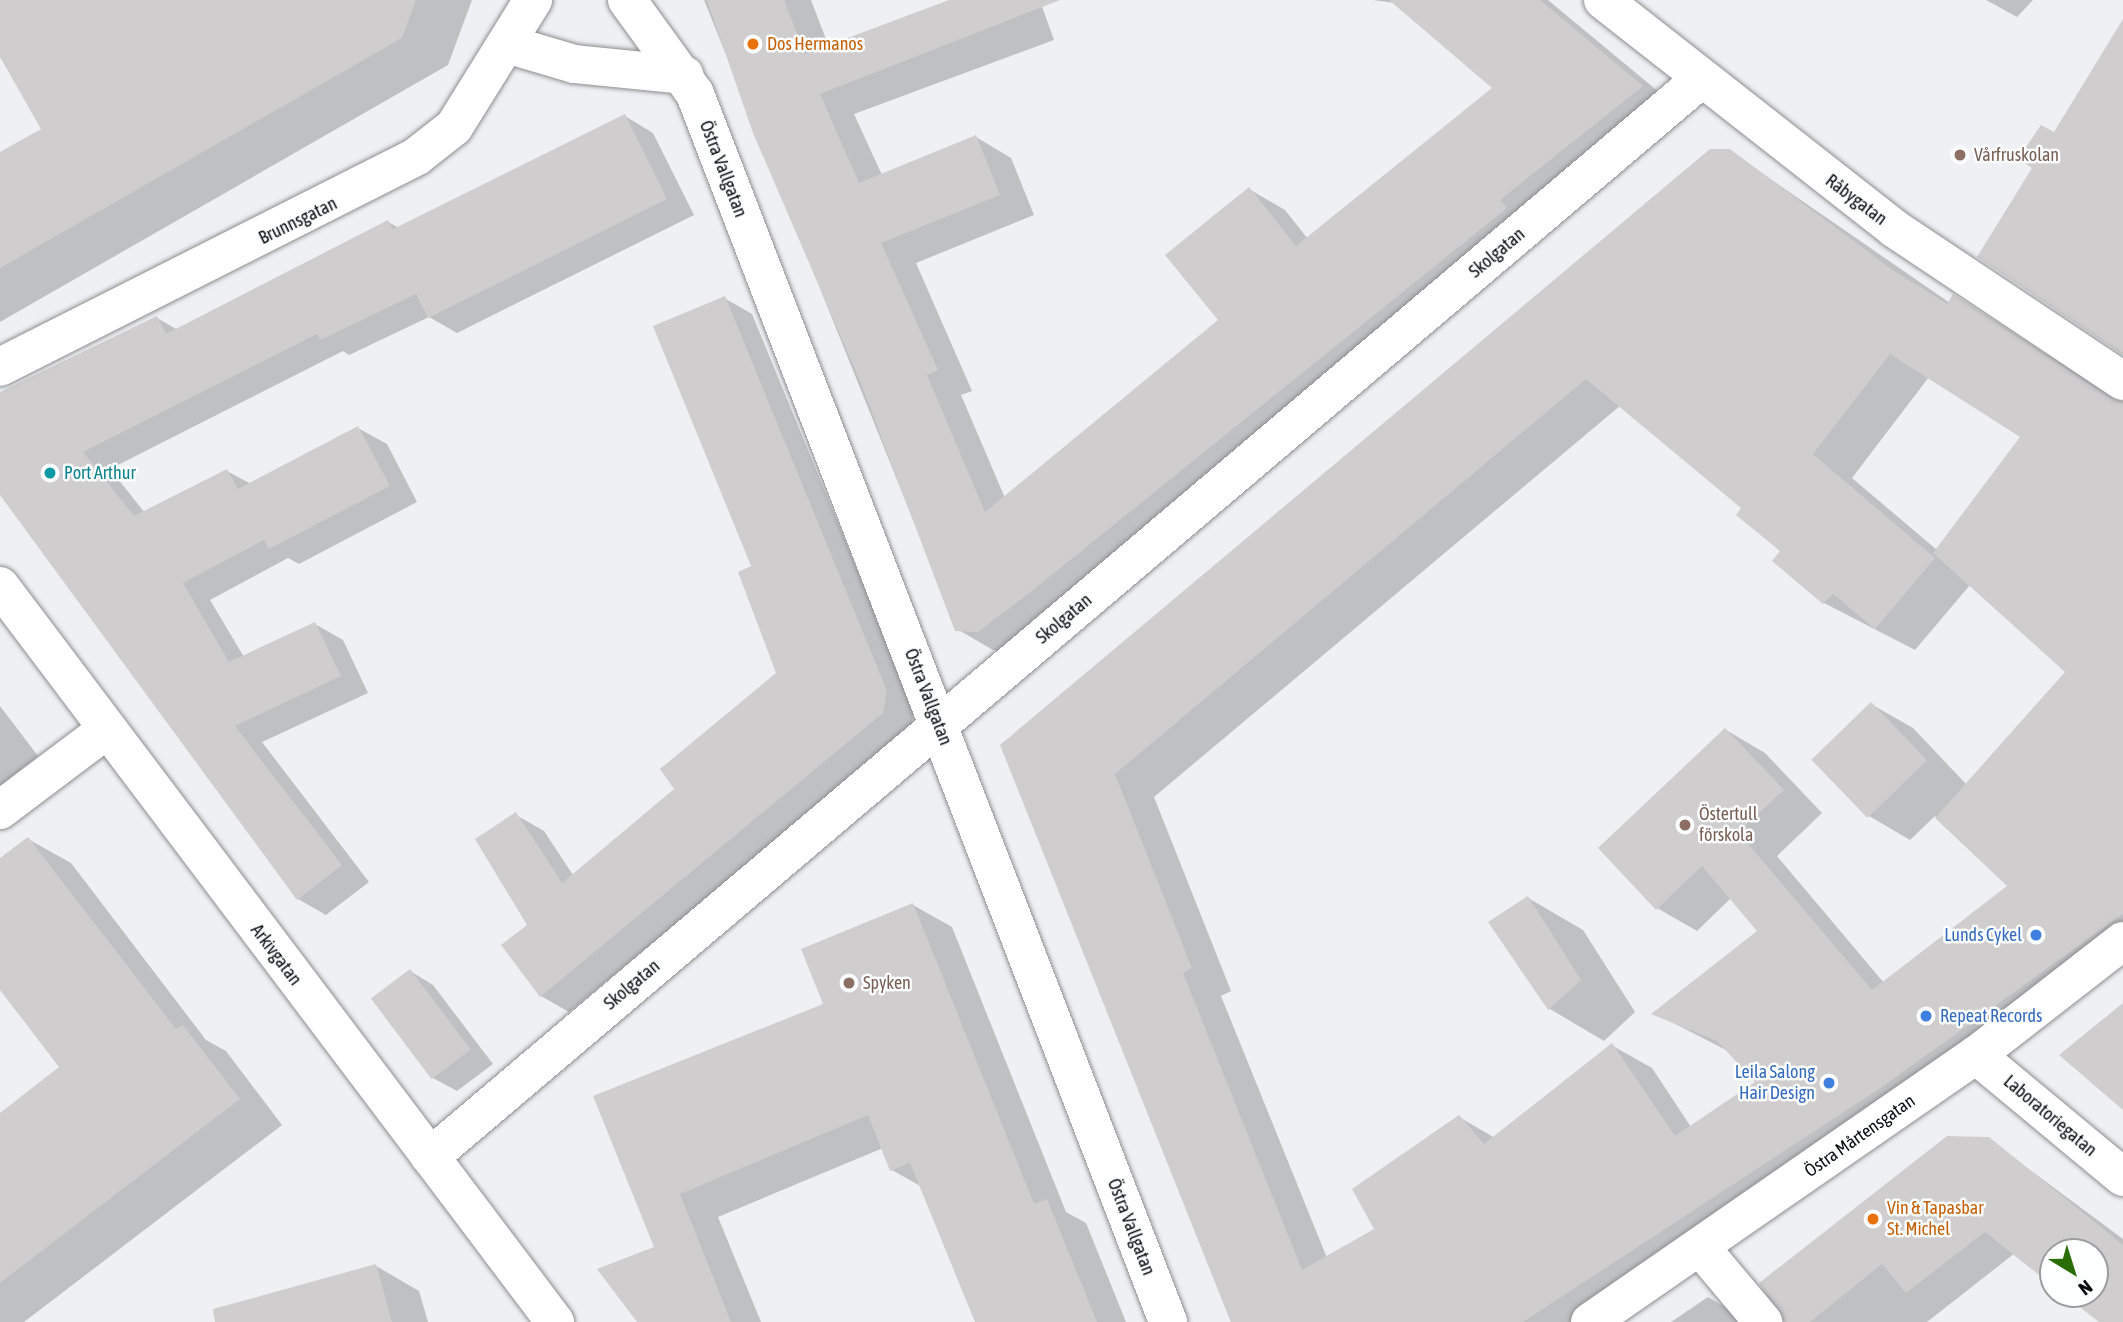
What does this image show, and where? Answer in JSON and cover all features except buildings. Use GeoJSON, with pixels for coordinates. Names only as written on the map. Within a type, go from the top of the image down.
{"type":"FeatureCollection","features":[{"type":"Feature","properties":{"kind":"street","name":"Brunnsgatan"},"geometry":{"type":"LineString","coordinates":[[0,367],[417,156],[454,127],[510,45],[533,0]]}},
{"type":"Feature","properties":{"kind":"street","name":"Östra Vallgatan"},"geometry":{"type":"LineString","coordinates":[[627,0],[684,75],[939,725],[1168,1322]]}},
{"type":"Feature","properties":{"kind":"street","name":"Råbygatan"},"geometry":{"type":"LineString","coordinates":[[1603,0],[1699,81],[1895,229],[2123,381]]}},
{"type":"Feature","properties":{"kind":"street"},"geometry":{"type":"LineString","coordinates":[[510,45],[574,64],[684,75]]}},
{"type":"Feature","properties":{"kind":"street","name":"Skolgatan"},"geometry":{"type":"LineString","coordinates":[[429,1157],[1699,81]]}},
{"type":"Feature","properties":{"kind":"street","name":"Arkivgatan"},"geometry":{"type":"LineString","coordinates":[[0,586],[555,1322]]}},
{"type":"Feature","properties":{"kind":"street"},"geometry":{"type":"LineString","coordinates":[[0,810],[106,730]]}},
{"type":"Feature","properties":{"kind":"street","name":"Östra Mårtensgatan"},"geometry":{"type":"LineString","coordinates":[[1590,1322],[1701,1248],[1976,1055],[2123,941]]}},
{"type":"Feature","properties":{"kind":"street","name":"Laboratoriegatan"},"geometry":{"type":"LineString","coordinates":[[1976,1055],[2123,1177]]}},
{"type":"Feature","properties":{"kind":"street"},"geometry":{"type":"LineString","coordinates":[[1701,1248],[1763,1322]]}},
{"type":"Feature","properties":{"kind":"place","name":"Dos Hermanos"},"geometry":{"type":"Point","coordinates":[753,44]}},
{"type":"Feature","properties":{"kind":"place","name":"Vårfruskolan"},"geometry":{"type":"Point","coordinates":[1960,155]}},
{"type":"Feature","properties":{"kind":"place","name":"Port Arthur"},"geometry":{"type":"Point","coordinates":[50,473]}},
{"type":"Feature","properties":{"kind":"place","name":"Östertull förskola"},"geometry":{"type":"Point","coordinates":[1685,825]}},
{"type":"Feature","properties":{"kind":"place","name":"Lunds Cykel"},"geometry":{"type":"Point","coordinates":[2036,935]}},
{"type":"Feature","properties":{"kind":"place","name":"Spyken"},"geometry":{"type":"Point","coordinates":[849,983]}},
{"type":"Feature","properties":{"kind":"place","name":"Repeat Records"},"geometry":{"type":"Point","coordinates":[1926,1016]}},
{"type":"Feature","properties":{"kind":"place","name":"Leila Salong Hair Design"},"geometry":{"type":"Point","coordinates":[1829,1083]}},
{"type":"Feature","properties":{"kind":"place","name":"Vin & Tapasbar St. Michel"},"geometry":{"type":"Point","coordinates":[1873,1219]}}]}
